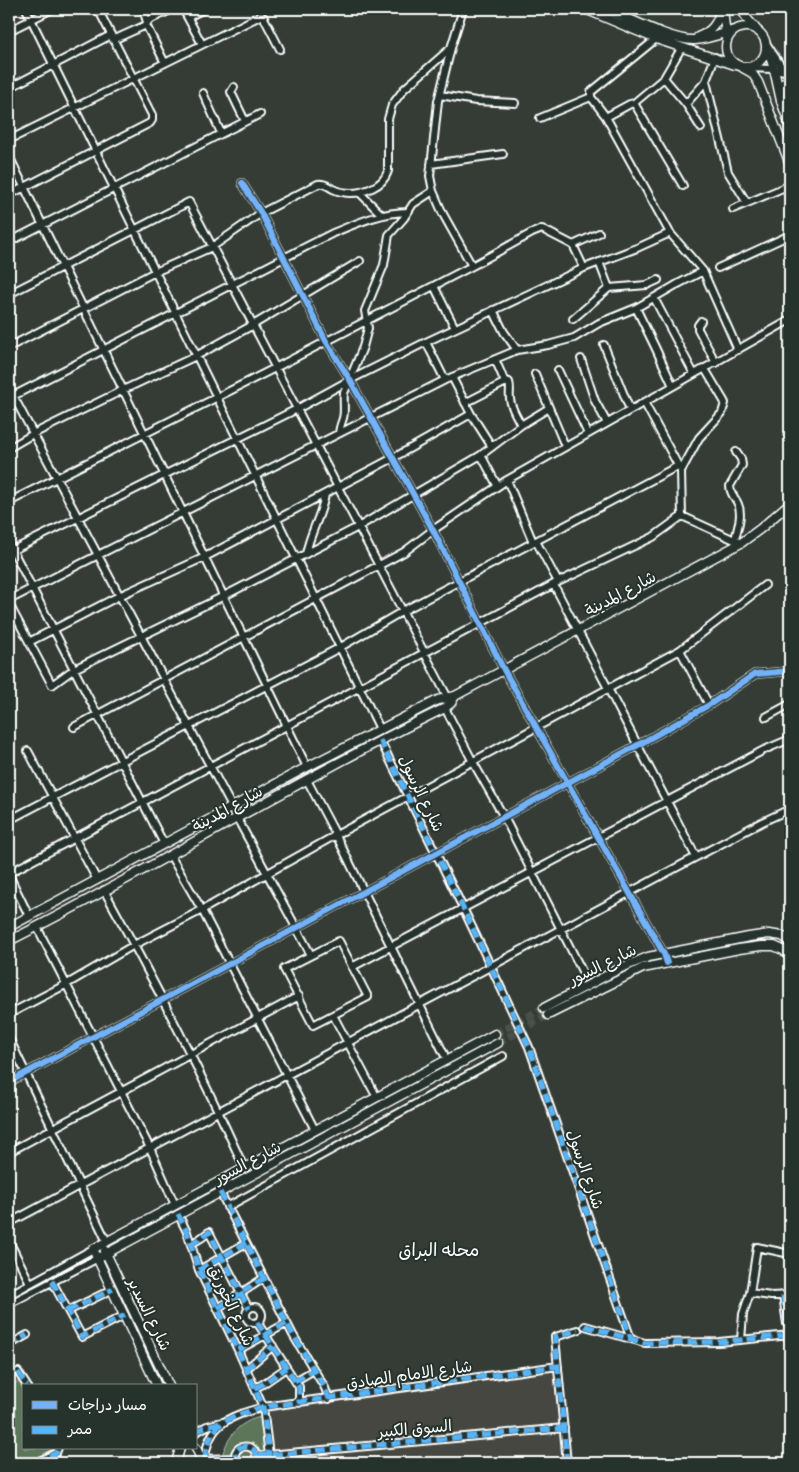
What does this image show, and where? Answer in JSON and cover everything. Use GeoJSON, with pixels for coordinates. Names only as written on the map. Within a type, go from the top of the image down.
{"type":"FeatureCollection","features":[{"type":"Feature","properties":{"kind":"main road"},"geometry":{"type":"LineString","coordinates":[[585,9],[656,39],[684,44],[740,28],[752,28],[761,34]]}},
{"type":"Feature","properties":{"kind":"main road"},"geometry":{"type":"LineString","coordinates":[[606,9],[752,72],[758,82],[790,164]]}},
{"type":"Feature","properties":{"kind":"main road"},"geometry":{"type":"LineString","coordinates":[[684,44],[710,30],[717,22],[722,9]]}},
{"type":"Feature","properties":{"kind":"main road"},"geometry":{"type":"LineString","coordinates":[[722,9],[728,56],[740,66],[754,66],[761,60],[766,52],[766,43]]}},
{"type":"Feature","properties":{"kind":"main road"},"geometry":{"type":"LineString","coordinates":[[741,9],[766,43],[781,101],[790,126]]}},
{"type":"Feature","properties":{"kind":"main road"},"geometry":{"type":"LineString","coordinates":[[726,46],[729,36],[740,28]]}},
{"type":"Feature","properties":{"kind":"main road"},"geometry":{"type":"LineString","coordinates":[[781,101],[781,90],[789,74]]}},
{"type":"Feature","properties":{"kind":"main road","name":"شارع المدينة"},"geometry":{"type":"LineString","coordinates":[[9,941],[380,740],[760,529],[790,503]]}},
{"type":"Feature","properties":{"kind":"main road","name":"شارع المدينة"},"geometry":{"type":"LineString","coordinates":[[9,927],[380,729],[438,700],[449,701]]}},
{"type":"Feature","properties":{"kind":"main road","name":"شارع السور"},"geometry":{"type":"LineString","coordinates":[[790,941],[782,936],[769,934],[641,960],[546,1012],[636,971],[667,963],[768,945],[783,950],[790,956]]}},
{"type":"Feature","properties":{"kind":"main road","name":"شارع السور"},"geometry":{"type":"LineString","coordinates":[[94,1249],[495,1034]]}},
{"type":"Feature","properties":{"kind":"main road","name":"شارع السور"},"geometry":{"type":"LineString","coordinates":[[98,1258],[498,1043]]}},
{"type":"Feature","properties":{"kind":"main road","name":"شارع السدير"},"geometry":{"type":"LineString","coordinates":[[104,1243],[106,1253],[168,1384]]}},
{"type":"Feature","properties":{"kind":"main road","name":"شارع السدير"},"geometry":{"type":"LineString","coordinates":[[94,1249],[156,1384]]}},
{"type":"Feature","properties":{"kind":"main road"},"geometry":{"type":"LineString","coordinates":[[144,1357],[153,1352]]}},
{"type":"Feature","properties":{"kind":"main road"},"geometry":{"type":"LineString","coordinates":[[176,1463],[179,1450]]}},
{"type":"Feature","properties":{"kind":"main road"},"geometry":{"type":"LineString","coordinates":[[197,1450],[203,1463]]}},
{"type":"Feature","properties":{"kind":"street"},"geometry":{"type":"LineString","coordinates":[[26,9],[380,729]]}},
{"type":"Feature","properties":{"kind":"street"},"geometry":{"type":"LineString","coordinates":[[9,31],[52,9]]}},
{"type":"Feature","properties":{"kind":"street"},"geometry":{"type":"LineString","coordinates":[[9,195],[150,123],[152,120],[152,115],[98,9]]}},
{"type":"Feature","properties":{"kind":"street"},"geometry":{"type":"LineString","coordinates":[[143,9],[146,23],[165,63]]}},
{"type":"Feature","properties":{"kind":"street"},"geometry":{"type":"LineString","coordinates":[[9,88],[173,9]]}},
{"type":"Feature","properties":{"kind":"street"},"geometry":{"type":"LineString","coordinates":[[183,9],[202,44]]}},
{"type":"Feature","properties":{"kind":"street"},"geometry":{"type":"LineString","coordinates":[[188,17],[204,9]]}},
{"type":"Feature","properties":{"kind":"street"},"geometry":{"type":"LineString","coordinates":[[464,9],[451,48],[440,95],[430,176],[448,225],[472,266]]}},
{"type":"Feature","properties":{"kind":"street"},"geometry":{"type":"LineString","coordinates":[[9,140],[262,16],[280,49]]}},
{"type":"Feature","properties":{"kind":"street"},"geometry":{"type":"LineString","coordinates":[[656,39],[591,92],[591,97],[606,118],[670,233],[703,271],[738,350]]}},
{"type":"Feature","properties":{"kind":"street"},"geometry":{"type":"LineString","coordinates":[[766,43],[781,66],[789,74]]}},
{"type":"Feature","properties":{"kind":"street"},"geometry":{"type":"LineString","coordinates":[[606,118],[634,103],[664,78],[684,44]]}},
{"type":"Feature","properties":{"kind":"street"},"geometry":{"type":"LineString","coordinates":[[9,346],[155,272],[212,247],[262,213],[320,184],[344,193],[360,193],[381,183],[387,176],[389,153],[388,119],[395,99],[419,74],[451,48]]}},
{"type":"Feature","properties":{"kind":"street"},"geometry":{"type":"LineString","coordinates":[[686,104],[706,81],[715,57]]}},
{"type":"Feature","properties":{"kind":"street"},"geometry":{"type":"LineString","coordinates":[[740,66],[774,69],[789,74]]}},
{"type":"Feature","properties":{"kind":"street"},"geometry":{"type":"LineString","coordinates":[[664,78],[686,104],[701,128]]}},
{"type":"Feature","properties":{"kind":"street"},"geometry":{"type":"LineString","coordinates":[[706,81],[728,172],[747,204]]}},
{"type":"Feature","properties":{"kind":"street"},"geometry":{"type":"LineString","coordinates":[[234,87],[231,92],[245,121]]}},
{"type":"Feature","properties":{"kind":"street"},"geometry":{"type":"LineString","coordinates":[[203,93],[221,133]]}},
{"type":"Feature","properties":{"kind":"street"},"geometry":{"type":"LineString","coordinates":[[440,95],[476,101],[515,103]]}},
{"type":"Feature","properties":{"kind":"street"},"geometry":{"type":"LineString","coordinates":[[540,118],[591,97]]}},
{"type":"Feature","properties":{"kind":"street"},"geometry":{"type":"LineString","coordinates":[[634,103],[683,186]]}},
{"type":"Feature","properties":{"kind":"street"},"geometry":{"type":"LineString","coordinates":[[9,242],[260,114]]}},
{"type":"Feature","properties":{"kind":"street"},"geometry":{"type":"LineString","coordinates":[[431,164],[503,154]]}},
{"type":"Feature","properties":{"kind":"street"},"geometry":{"type":"LineString","coordinates":[[9,156],[307,767]]}},
{"type":"Feature","properties":{"kind":"street"},"geometry":{"type":"LineString","coordinates":[[242,183],[262,213],[326,341],[350,380],[433,530],[504,670],[630,892],[667,963]]}},
{"type":"Feature","properties":{"kind":"street"},"geometry":{"type":"LineString","coordinates":[[734,209],[790,185]]}},
{"type":"Feature","properties":{"kind":"street"},"geometry":{"type":"LineString","coordinates":[[340,433],[344,397],[363,347],[368,328],[365,314],[366,308],[384,265],[389,235],[413,204],[434,191]]}},
{"type":"Feature","properties":{"kind":"street"},"geometry":{"type":"LineString","coordinates":[[360,193],[382,215]]}},
{"type":"Feature","properties":{"kind":"street"},"geometry":{"type":"LineString","coordinates":[[9,294],[189,202],[403,610],[449,701],[473,762],[504,817],[585,978]]}},
{"type":"Feature","properties":{"kind":"street"},"geometry":{"type":"LineString","coordinates":[[11,397],[339,230],[382,215],[408,212]]}},
{"type":"Feature","properties":{"kind":"street"},"geometry":{"type":"LineString","coordinates":[[9,502],[275,368],[532,233],[542,229],[573,245],[584,268]]}},
{"type":"Feature","properties":{"kind":"street"},"geometry":{"type":"LineString","coordinates":[[573,245],[599,233]]}},
{"type":"Feature","properties":{"kind":"street"},"geometry":{"type":"LineString","coordinates":[[11,551],[455,328],[584,268],[638,248],[670,233]]}},
{"type":"Feature","properties":{"kind":"street"},"geometry":{"type":"LineString","coordinates":[[718,268],[790,235]]}},
{"type":"Feature","properties":{"kind":"street"},"geometry":{"type":"LineString","coordinates":[[9,448],[33,434],[196,356],[253,325],[360,261]]}},
{"type":"Feature","properties":{"kind":"street"},"geometry":{"type":"LineString","coordinates":[[599,262],[608,288]]}},
{"type":"Feature","properties":{"kind":"street"},"geometry":{"type":"LineString","coordinates":[[549,408],[521,425],[492,448],[358,527],[224,596],[74,669],[52,685],[9,602],[183,512],[449,379],[517,350],[574,338],[600,322],[636,308],[676,284],[703,271]]}},
{"type":"Feature","properties":{"kind":"street"},"geometry":{"type":"LineString","coordinates":[[573,319],[608,288],[647,285],[658,280]]}},
{"type":"Feature","properties":{"kind":"street"},"geometry":{"type":"LineString","coordinates":[[434,286],[455,328]]}},
{"type":"Feature","properties":{"kind":"street"},"geometry":{"type":"LineString","coordinates":[[654,298],[694,374]]}},
{"type":"Feature","properties":{"kind":"street"},"geometry":{"type":"LineString","coordinates":[[636,308],[673,386]]}},
{"type":"Feature","properties":{"kind":"street"},"geometry":{"type":"LineString","coordinates":[[493,310],[504,332],[517,350]]}},
{"type":"Feature","properties":{"kind":"street"},"geometry":{"type":"LineString","coordinates":[[74,727],[404,552],[506,480],[790,320]]}},
{"type":"Feature","properties":{"kind":"street"},"geometry":{"type":"LineString","coordinates":[[701,321],[698,329],[716,363]]}},
{"type":"Feature","properties":{"kind":"street"},"geometry":{"type":"LineString","coordinates":[[426,342],[492,448]]}},
{"type":"Feature","properties":{"kind":"street"},"geometry":{"type":"LineString","coordinates":[[604,346],[630,410]]}},
{"type":"Feature","properties":{"kind":"street"},"geometry":{"type":"LineString","coordinates":[[495,359],[504,380],[509,382],[511,386],[510,398],[513,410],[521,425]]}},
{"type":"Feature","properties":{"kind":"street"},"geometry":{"type":"LineString","coordinates":[[581,359],[595,401],[607,423]]}},
{"type":"Feature","properties":{"kind":"street"},"geometry":{"type":"LineString","coordinates":[[9,820],[339,648],[403,610],[459,580],[679,468],[699,438],[722,412],[724,407],[724,401],[705,369]]}},
{"type":"Feature","properties":{"kind":"street"},"geometry":{"type":"LineString","coordinates":[[558,370],[588,434]]}},
{"type":"Feature","properties":{"kind":"street"},"geometry":{"type":"LineString","coordinates":[[535,374],[565,446]]}},
{"type":"Feature","properties":{"kind":"street"},"geometry":{"type":"LineString","coordinates":[[465,404],[506,382]]}},
{"type":"Feature","properties":{"kind":"street"},"geometry":{"type":"LineString","coordinates":[[9,388],[11,397],[33,434],[232,807]]}},
{"type":"Feature","properties":{"kind":"street"},"geometry":{"type":"LineString","coordinates":[[644,402],[679,468],[682,516]]}},
{"type":"Feature","properties":{"kind":"street"},"geometry":{"type":"LineString","coordinates":[[29,642],[119,596],[205,557],[338,488],[471,414]]}},
{"type":"Feature","properties":{"kind":"street"},"geometry":{"type":"LineString","coordinates":[[682,516],[738,541],[739,504],[730,490],[730,486],[742,464],[741,458],[736,452]]}},
{"type":"Feature","properties":{"kind":"street"},"geometry":{"type":"LineString","coordinates":[[480,455],[497,486]]}},
{"type":"Feature","properties":{"kind":"street"},"geometry":{"type":"LineString","coordinates":[[506,480],[578,631],[696,857]]}},
{"type":"Feature","properties":{"kind":"street"},"geometry":{"type":"LineString","coordinates":[[306,554],[308,542],[323,509],[325,494]]}},
{"type":"Feature","properties":{"kind":"street"},"geometry":{"type":"LineString","coordinates":[[29,916],[9,874],[358,687],[556,584],[653,537],[682,516]]}},
{"type":"Feature","properties":{"kind":"street"},"geometry":{"type":"LineString","coordinates":[[9,543],[11,551],[54,630],[164,844]]}},
{"type":"Feature","properties":{"kind":"street"},"geometry":{"type":"LineString","coordinates":[[9,1014],[680,650],[765,585]]}},
{"type":"Feature","properties":{"kind":"street"},"geometry":{"type":"LineString","coordinates":[[680,650],[709,705]]}},
{"type":"Feature","properties":{"kind":"street"},"geometry":{"type":"LineString","coordinates":[[9,1082],[638,745],[709,705],[755,674],[790,671]]}},
{"type":"Feature","properties":{"kind":"street"},"geometry":{"type":"LineString","coordinates":[[766,717],[790,704]]}},
{"type":"Feature","properties":{"kind":"street"},"geometry":{"type":"LineString","coordinates":[[352,967],[764,750],[790,739]]}},
{"type":"Feature","properties":{"kind":"street","name":"شارع الرسول"},"geometry":{"type":"LineString","coordinates":[[380,740],[529,1047],[632,1340]]}},
{"type":"Feature","properties":{"kind":"street"},"geometry":{"type":"LineString","coordinates":[[28,751],[97,880]]}},
{"type":"Feature","properties":{"kind":"street"},"geometry":{"type":"LineString","coordinates":[[307,780],[444,1054]]}},
{"type":"Feature","properties":{"kind":"street"},"geometry":{"type":"LineString","coordinates":[[9,1223],[762,822],[790,809]]}},
{"type":"Feature","properties":{"kind":"street"},"geometry":{"type":"LineString","coordinates":[[237,818],[311,955]]}},
{"type":"Feature","properties":{"kind":"street"},"geometry":{"type":"LineString","coordinates":[[170,855],[202,910],[315,1130]]}},
{"type":"Feature","properties":{"kind":"street"},"geometry":{"type":"LineString","coordinates":[[104,890],[219,1111],[244,1168]]}},
{"type":"Feature","properties":{"kind":"street"},"geometry":{"type":"LineString","coordinates":[[37,926],[150,1148],[175,1205]]}},
{"type":"Feature","properties":{"kind":"street"},"geometry":{"type":"LineString","coordinates":[[339,941],[352,967],[368,997],[313,1025],[284,969],[339,941]]}},
{"type":"Feature","properties":{"kind":"street"},"geometry":{"type":"LineString","coordinates":[[9,1152],[299,996]]}},
{"type":"Feature","properties":{"kind":"street"},"geometry":{"type":"LineString","coordinates":[[333,1015],[374,1092]]}},
{"type":"Feature","properties":{"kind":"street"},"geometry":{"type":"LineString","coordinates":[[9,1038],[80,1186],[104,1243]]}},
{"type":"Feature","properties":{"kind":"street"},"geometry":{"type":"LineString","coordinates":[[227,1207],[503,1056]]}},
{"type":"Feature","properties":{"kind":"street"},"geometry":{"type":"LineString","coordinates":[[220,1192],[287,1323],[325,1388],[329,1399]]}},
{"type":"Feature","properties":{"kind":"street","name":"شارع الخورنق"},"geometry":{"type":"LineString","coordinates":[[178,1214],[191,1244],[199,1270],[263,1407],[270,1463]]}},
{"type":"Feature","properties":{"kind":"street"},"geometry":{"type":"LineString","coordinates":[[191,1244],[209,1232],[249,1309]]}},
{"type":"Feature","properties":{"kind":"street"},"geometry":{"type":"LineString","coordinates":[[9,1241],[30,1283]]}},
{"type":"Feature","properties":{"kind":"street"},"geometry":{"type":"LineString","coordinates":[[199,1270],[246,1243]]}},
{"type":"Feature","properties":{"kind":"street"},"geometry":{"type":"LineString","coordinates":[[741,1340],[743,1314],[750,1293],[757,1247],[790,1254]]}},
{"type":"Feature","properties":{"kind":"street","name":"شارع السور"},"geometry":{"type":"LineString","coordinates":[[9,1295],[94,1249]]}},
{"type":"Feature","properties":{"kind":"street","name":"شارع السور"},"geometry":{"type":"LineString","coordinates":[[9,1304],[65,1273],[98,1258]]}},
{"type":"Feature","properties":{"kind":"street"},"geometry":{"type":"LineString","coordinates":[[61,1266],[65,1273]]}},
{"type":"Feature","properties":{"kind":"street"},"geometry":{"type":"LineString","coordinates":[[218,1308],[264,1278]]}},
{"type":"Feature","properties":{"kind":"street"},"geometry":{"type":"LineString","coordinates":[[52,1280],[82,1337],[124,1315]]}},
{"type":"Feature","properties":{"kind":"street"},"geometry":{"type":"LineString","coordinates":[[68,1311],[112,1289]]}},
{"type":"Feature","properties":{"kind":"street"},"geometry":{"type":"LineString","coordinates":[[750,1293],[771,1296],[790,1295]]}},
{"type":"Feature","properties":{"kind":"street"},"geometry":{"type":"LineString","coordinates":[[783,1296],[787,1324]]}},
{"type":"Feature","properties":{"kind":"street"},"geometry":{"type":"LineString","coordinates":[[249,1309],[257,1308],[260,1311],[261,1316],[257,1322]]}},
{"type":"Feature","properties":{"kind":"street"},"geometry":{"type":"LineString","coordinates":[[249,1309],[246,1313],[248,1320],[252,1323],[257,1322]]}},
{"type":"Feature","properties":{"kind":"street"},"geometry":{"type":"LineString","coordinates":[[257,1322],[299,1387],[299,1403]]}},
{"type":"Feature","properties":{"kind":"street"},"geometry":{"type":"LineString","coordinates":[[238,1350],[287,1323]]}},
{"type":"Feature","properties":{"kind":"street"},"geometry":{"type":"LineString","coordinates":[[566,1463],[555,1337],[582,1328],[645,1343],[707,1343],[790,1335]]}},
{"type":"Feature","properties":{"kind":"street"},"geometry":{"type":"LineString","coordinates":[[9,1345],[27,1335]]}},
{"type":"Feature","properties":{"kind":"street"},"geometry":{"type":"LineString","coordinates":[[246,1369],[272,1346]]}},
{"type":"Feature","properties":{"kind":"street","name":"شارع الامام الصادق"},"geometry":{"type":"LineString","coordinates":[[198,1431],[206,1426],[223,1422],[263,1407],[558,1366]]}},
{"type":"Feature","properties":{"kind":"street"},"geometry":{"type":"LineString","coordinates":[[254,1388],[286,1368]]}},
{"type":"Feature","properties":{"kind":"street"},"geometry":{"type":"LineString","coordinates":[[295,1381],[314,1370]]}},
{"type":"Feature","properties":{"kind":"street"},"geometry":{"type":"LineString","coordinates":[[18,1372],[26,1384]]}},
{"type":"Feature","properties":{"kind":"street"},"geometry":{"type":"LineString","coordinates":[[223,1422],[210,1437],[205,1458],[236,1461],[236,1451],[245,1446],[252,1448],[255,1460]]}},
{"type":"Feature","properties":{"kind":"street","name":"السوق الكبير"},"geometry":{"type":"LineString","coordinates":[[255,1460],[269,1455],[564,1428]]}},
{"type":"Feature","properties":{"kind":"street"},"geometry":{"type":"LineString","coordinates":[[36,1463],[56,1453],[57,1450]]}},
{"type":"Feature","properties":{"kind":"shaded area"},"geometry":{"type":"Polygon","coordinates":[[[558,1366],[567,1463],[270,1463],[263,1407],[558,1366]]]}},
{"type":"Feature","properties":{"kind":"green space"},"geometry":{"type":"Polygon","coordinates":[[[19,1381],[22,1386],[22,1450],[50,1450],[25,1463],[10,1463],[9,1460],[9,1386],[19,1381]]]}},
{"type":"Feature","properties":{"kind":"green space"},"geometry":{"type":"Polygon","coordinates":[[[264,1416],[270,1463],[221,1463],[226,1446],[236,1430],[247,1422],[264,1416]]]}},
{"type":"Feature","properties":{"kind":"tunnel"},"geometry":{"type":"LineString","coordinates":[[495,1034],[544,1008]]}},
{"type":"Feature","properties":{"kind":"tunnel"},"geometry":{"type":"LineString","coordinates":[[498,1043],[548,1015]]}},
{"type":"Feature","properties":{"kind":"marked path"},"geometry":{"type":"LineString","coordinates":[[380,740],[529,1047],[631,1339]]}},
{"type":"Feature","properties":{"kind":"marked path"},"geometry":{"type":"LineString","coordinates":[[220,1192],[293,1335],[325,1388],[329,1399]]}},
{"type":"Feature","properties":{"kind":"marked path"},"geometry":{"type":"LineString","coordinates":[[178,1214],[187,1232],[199,1270],[263,1407],[270,1463]]}},
{"type":"Feature","properties":{"kind":"marked path"},"geometry":{"type":"LineString","coordinates":[[191,1244],[209,1232],[249,1309]]}},
{"type":"Feature","properties":{"kind":"marked path"},"geometry":{"type":"LineString","coordinates":[[199,1270],[246,1243]]}},
{"type":"Feature","properties":{"kind":"marked path"},"geometry":{"type":"LineString","coordinates":[[218,1308],[264,1278]]}},
{"type":"Feature","properties":{"kind":"marked path"},"geometry":{"type":"LineString","coordinates":[[52,1281],[82,1337],[125,1315]]}},
{"type":"Feature","properties":{"kind":"marked path"},"geometry":{"type":"LineString","coordinates":[[68,1311],[113,1289]]}},
{"type":"Feature","properties":{"kind":"marked path"},"geometry":{"type":"LineString","coordinates":[[783,1296],[787,1324]]}},
{"type":"Feature","properties":{"kind":"marked path"},"geometry":{"type":"LineString","coordinates":[[257,1322],[299,1387],[299,1403]]}},
{"type":"Feature","properties":{"kind":"marked path"},"geometry":{"type":"LineString","coordinates":[[238,1350],[287,1323]]}},
{"type":"Feature","properties":{"kind":"marked path"},"geometry":{"type":"LineString","coordinates":[[585,1326],[645,1343],[719,1342],[790,1335]]}},
{"type":"Feature","properties":{"kind":"marked path"},"geometry":{"type":"LineString","coordinates":[[567,1463],[555,1337],[578,1330]]}},
{"type":"Feature","properties":{"kind":"marked path"},"geometry":{"type":"LineString","coordinates":[[9,1345],[27,1335]]}},
{"type":"Feature","properties":{"kind":"marked path"},"geometry":{"type":"LineString","coordinates":[[246,1369],[273,1346]]}},
{"type":"Feature","properties":{"kind":"marked path"},"geometry":{"type":"LineString","coordinates":[[235,1458],[205,1459],[211,1437],[224,1422],[263,1407],[558,1366]]}},
{"type":"Feature","properties":{"kind":"marked path"},"geometry":{"type":"LineString","coordinates":[[255,1388],[286,1368]]}},
{"type":"Feature","properties":{"kind":"marked path"},"geometry":{"type":"LineString","coordinates":[[295,1381],[314,1370]]}},
{"type":"Feature","properties":{"kind":"marked path"},"geometry":{"type":"LineString","coordinates":[[18,1372],[26,1384]]}},
{"type":"Feature","properties":{"kind":"marked path"},"geometry":{"type":"LineString","coordinates":[[198,1431],[207,1426],[223,1422]]}},
{"type":"Feature","properties":{"kind":"marked path"},"geometry":{"type":"LineString","coordinates":[[257,1456],[564,1428]]}},
{"type":"Feature","properties":{"kind":"marked path"},"geometry":{"type":"LineString","coordinates":[[237,1463],[235,1456],[237,1451],[246,1446],[254,1451],[256,1456],[254,1463]]}},
{"type":"Feature","properties":{"kind":"marked path"},"geometry":{"type":"LineString","coordinates":[[36,1463],[56,1453],[57,1450]]}},
{"type":"Feature","properties":{"kind":"cycle path"},"geometry":{"type":"LineString","coordinates":[[242,183],[261,213],[326,341],[350,380],[433,530],[504,670],[664,954],[667,963]]}},
{"type":"Feature","properties":{"kind":"cycle path"},"geometry":{"type":"LineString","coordinates":[[9,1082],[638,745],[709,705],[755,674],[790,671]]}},
{"type":"Feature","properties":{"kind":"district","name":"محله البراق"},"geometry":{"type":"Point","coordinates":[439,1250]}}]}
